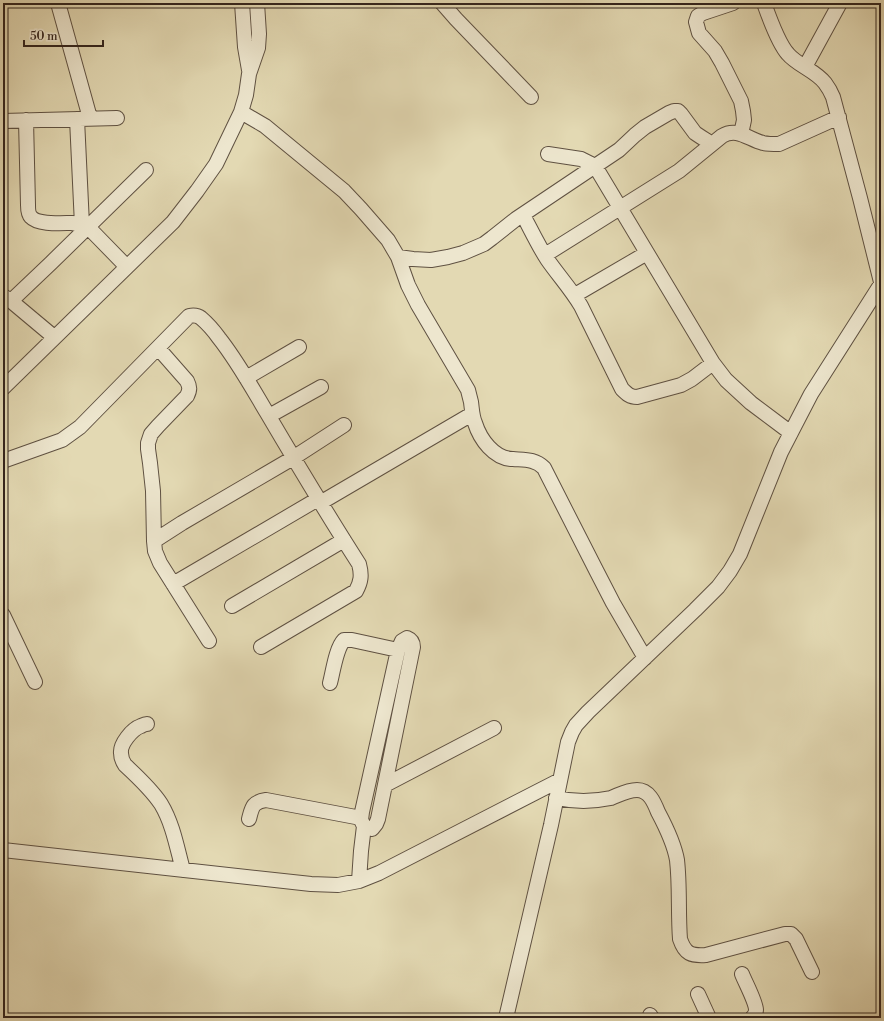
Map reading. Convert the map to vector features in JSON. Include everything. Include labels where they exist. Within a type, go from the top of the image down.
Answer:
[{"type":"street","points":[[58,3],[83,118],[85,226]]},
{"type":"street","points":[[242,3],[245,47],[249,74]]},
{"type":"street","points":[[3,388],[172,222],[198,191],[216,164],[241,112],[246,95],[249,74],[258,48],[259,34],[257,3]]},
{"type":"street","points":[[442,3],[531,97]]},
{"type":"street","points":[[733,3],[703,13],[698,16],[696,22],[699,33],[715,51],[741,101],[744,120],[741,134]]},
{"type":"street","points":[[506,1018],[552,825],[568,742],[572,732],[576,725],[588,712],[718,587],[730,571],[740,554],[776,466],[810,394],[881,283],[833,96],[825,82],[789,56],[783,47],[764,3]]},
{"type":"street","points":[[805,67],[840,3]]},
{"type":"street","points":[[398,257],[431,260],[448,257],[463,253],[488,241],[516,219],[620,150],[645,127],[674,111],[678,111],[681,114],[695,133],[712,144]]},
{"type":"street","points":[[241,112],[265,126],[344,192],[388,240],[398,257],[408,285],[418,305],[468,390],[475,423],[486,443],[492,451],[499,456],[508,459],[530,460],[538,463],[544,468],[613,603],[645,658]]},
{"type":"street","points":[[544,255],[679,171],[727,133],[734,132],[761,142],[779,144],[838,117]]},
{"type":"street","points":[[3,120],[116,118]]},
{"type":"street","points":[[26,120],[28,205],[31,217],[39,222],[74,223],[85,226],[127,267]]},
{"type":"street","points":[[548,154],[581,159],[594,167],[713,364],[726,380],[751,403],[791,433]]},
{"type":"street","points":[[54,338],[7,299],[146,170]]},
{"type":"street","points":[[523,215],[544,255],[581,306],[622,389],[627,394],[637,398],[681,386],[713,364]]},
{"type":"street","points":[[574,295],[647,253]]},
{"type":"street","points":[[3,461],[62,440],[80,427],[189,316],[194,315],[201,318],[215,332],[246,378],[319,501],[359,564],[361,573],[360,584],[356,591],[261,647]]},
{"type":"street","points":[[246,378],[299,347]]},
{"type":"street","points":[[158,348],[187,381],[190,386],[190,391],[154,430],[148,443],[153,492],[155,551],[160,563],[209,640]]},
{"type":"street","points":[[268,416],[322,387]]},
{"type":"street","points":[[173,584],[472,414]]},
{"type":"street","points":[[154,541],[293,458],[344,425]]},
{"type":"street","points":[[232,606],[344,540]]},
{"type":"street","points":[[3,615],[35,682]]},
{"type":"street","points":[[249,819],[255,804],[259,801],[266,800],[362,822],[367,828],[372,828],[376,824],[413,647],[413,642],[410,639],[407,638],[402,641],[398,650],[362,822],[359,881]]},
{"type":"street","points":[[330,683],[338,650],[344,640],[352,640],[398,650]]},
{"type":"street","points":[[147,724],[134,730],[127,738],[121,753],[125,765],[149,788],[161,804],[172,829],[183,870]]},
{"type":"street","points":[[385,785],[494,728]]},
{"type":"street","points":[[3,850],[311,884],[338,885],[359,881],[379,873],[560,780]]},
{"type":"street","points":[[556,798],[581,802],[612,797],[631,790],[644,792],[652,798],[675,852],[678,877],[680,939],[682,946],[690,954],[706,955],[785,934],[791,934],[796,939],[812,972]]},
{"type":"street","points":[[742,974],[756,1010],[752,1018]]},
{"type":"street","points":[[698,994],[709,1018]]}]
